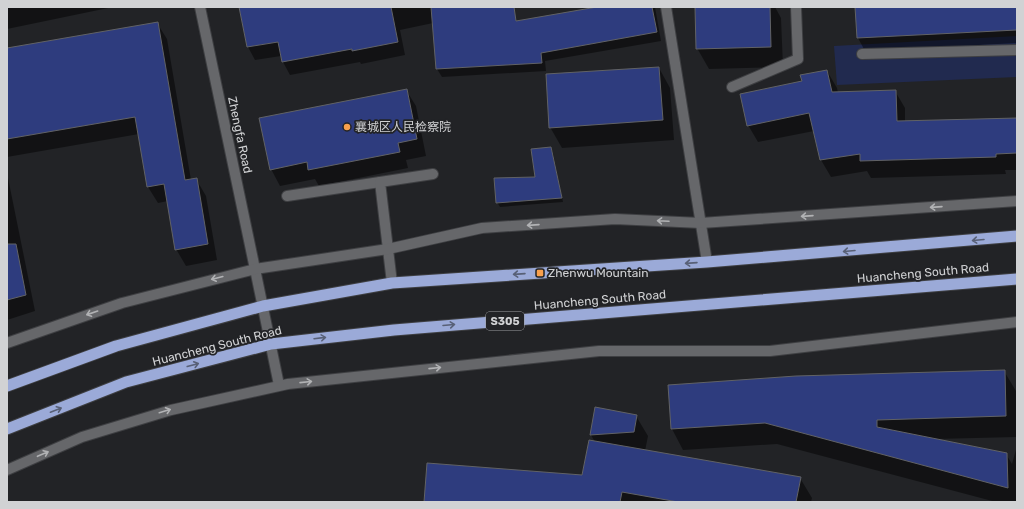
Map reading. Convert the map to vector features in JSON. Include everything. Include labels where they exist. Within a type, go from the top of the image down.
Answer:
[{"type":"highway","name":"Huancheng South Road","points":[[7,386],[116,346],[263,306],[392,284],[707,262],[1017,236]]},
{"type":"highway","name":"Huancheng South Road","points":[[7,429],[126,382],[271,344],[394,330],[1017,279]]},
{"type":"street","name":"Zhengfa Road","points":[[200,7],[279,385]]},
{"type":"street","points":[[666,7],[707,262]]},
{"type":"street","points":[[732,87],[798,58],[796,7]]},
{"type":"street","points":[[862,54],[1017,50]]},
{"type":"street","points":[[287,196],[433,174]]},
{"type":"street","points":[[380,182],[392,284]]},
{"type":"street","points":[[7,343],[122,303],[255,268],[388,249],[482,228],[615,219],[701,223],[1017,201]]},
{"type":"street","points":[[7,470],[82,437],[171,410],[279,385],[599,350],[770,350],[1017,322]]},
{"type":"shaded area","points":[[1017,36],[1017,77],[837,85],[834,46]]},
{"type":"building","points":[[239,7],[391,7],[398,42],[282,62],[278,42],[247,47]]},
{"type":"building","points":[[431,7],[514,7],[516,21],[597,7],[652,7],[657,32],[541,53],[542,63],[436,69]]},
{"type":"building","points":[[695,7],[770,7],[771,47],[696,49]]},
{"type":"building","points":[[855,7],[1017,7],[1017,30],[857,38]]},
{"type":"building","points":[[158,22],[185,180],[197,178],[208,244],[175,250],[164,184],[147,187],[135,117],[7,139],[7,48]]},
{"type":"building","points":[[659,67],[663,120],[549,128],[546,74]]},
{"type":"building","points":[[827,70],[832,92],[896,90],[897,121],[1017,118],[1017,153],[996,154],[996,157],[860,161],[860,154],[820,160],[809,113],[747,126],[740,94],[802,81],[800,75]]},
{"type":"building","name":"襄城区人民检察院","points":[[407,89],[417,139],[398,143],[400,152],[308,170],[307,162],[270,170],[259,118]]},
{"type":"building","points":[[551,147],[562,198],[496,203],[494,178],[535,177],[531,149]]},
{"type":"building","points":[[7,244],[16,244],[26,295],[7,300]]},
{"type":"building","points":[[1005,370],[1006,416],[877,420],[877,427],[1007,453],[1008,488],[765,423],[671,429],[668,385],[796,376]]},
{"type":"building","points":[[595,407],[637,415],[634,432],[590,435]]},
{"type":"building","points":[[589,440],[801,477],[796,502],[678,502],[622,492],[620,502],[424,502],[427,463],[582,475]]},
{"type":"place","name":"襄城区人民检察院","points":[[347,127]]},
{"type":"place","name":"Zhenwu Mountain","points":[[540,273]]}]
